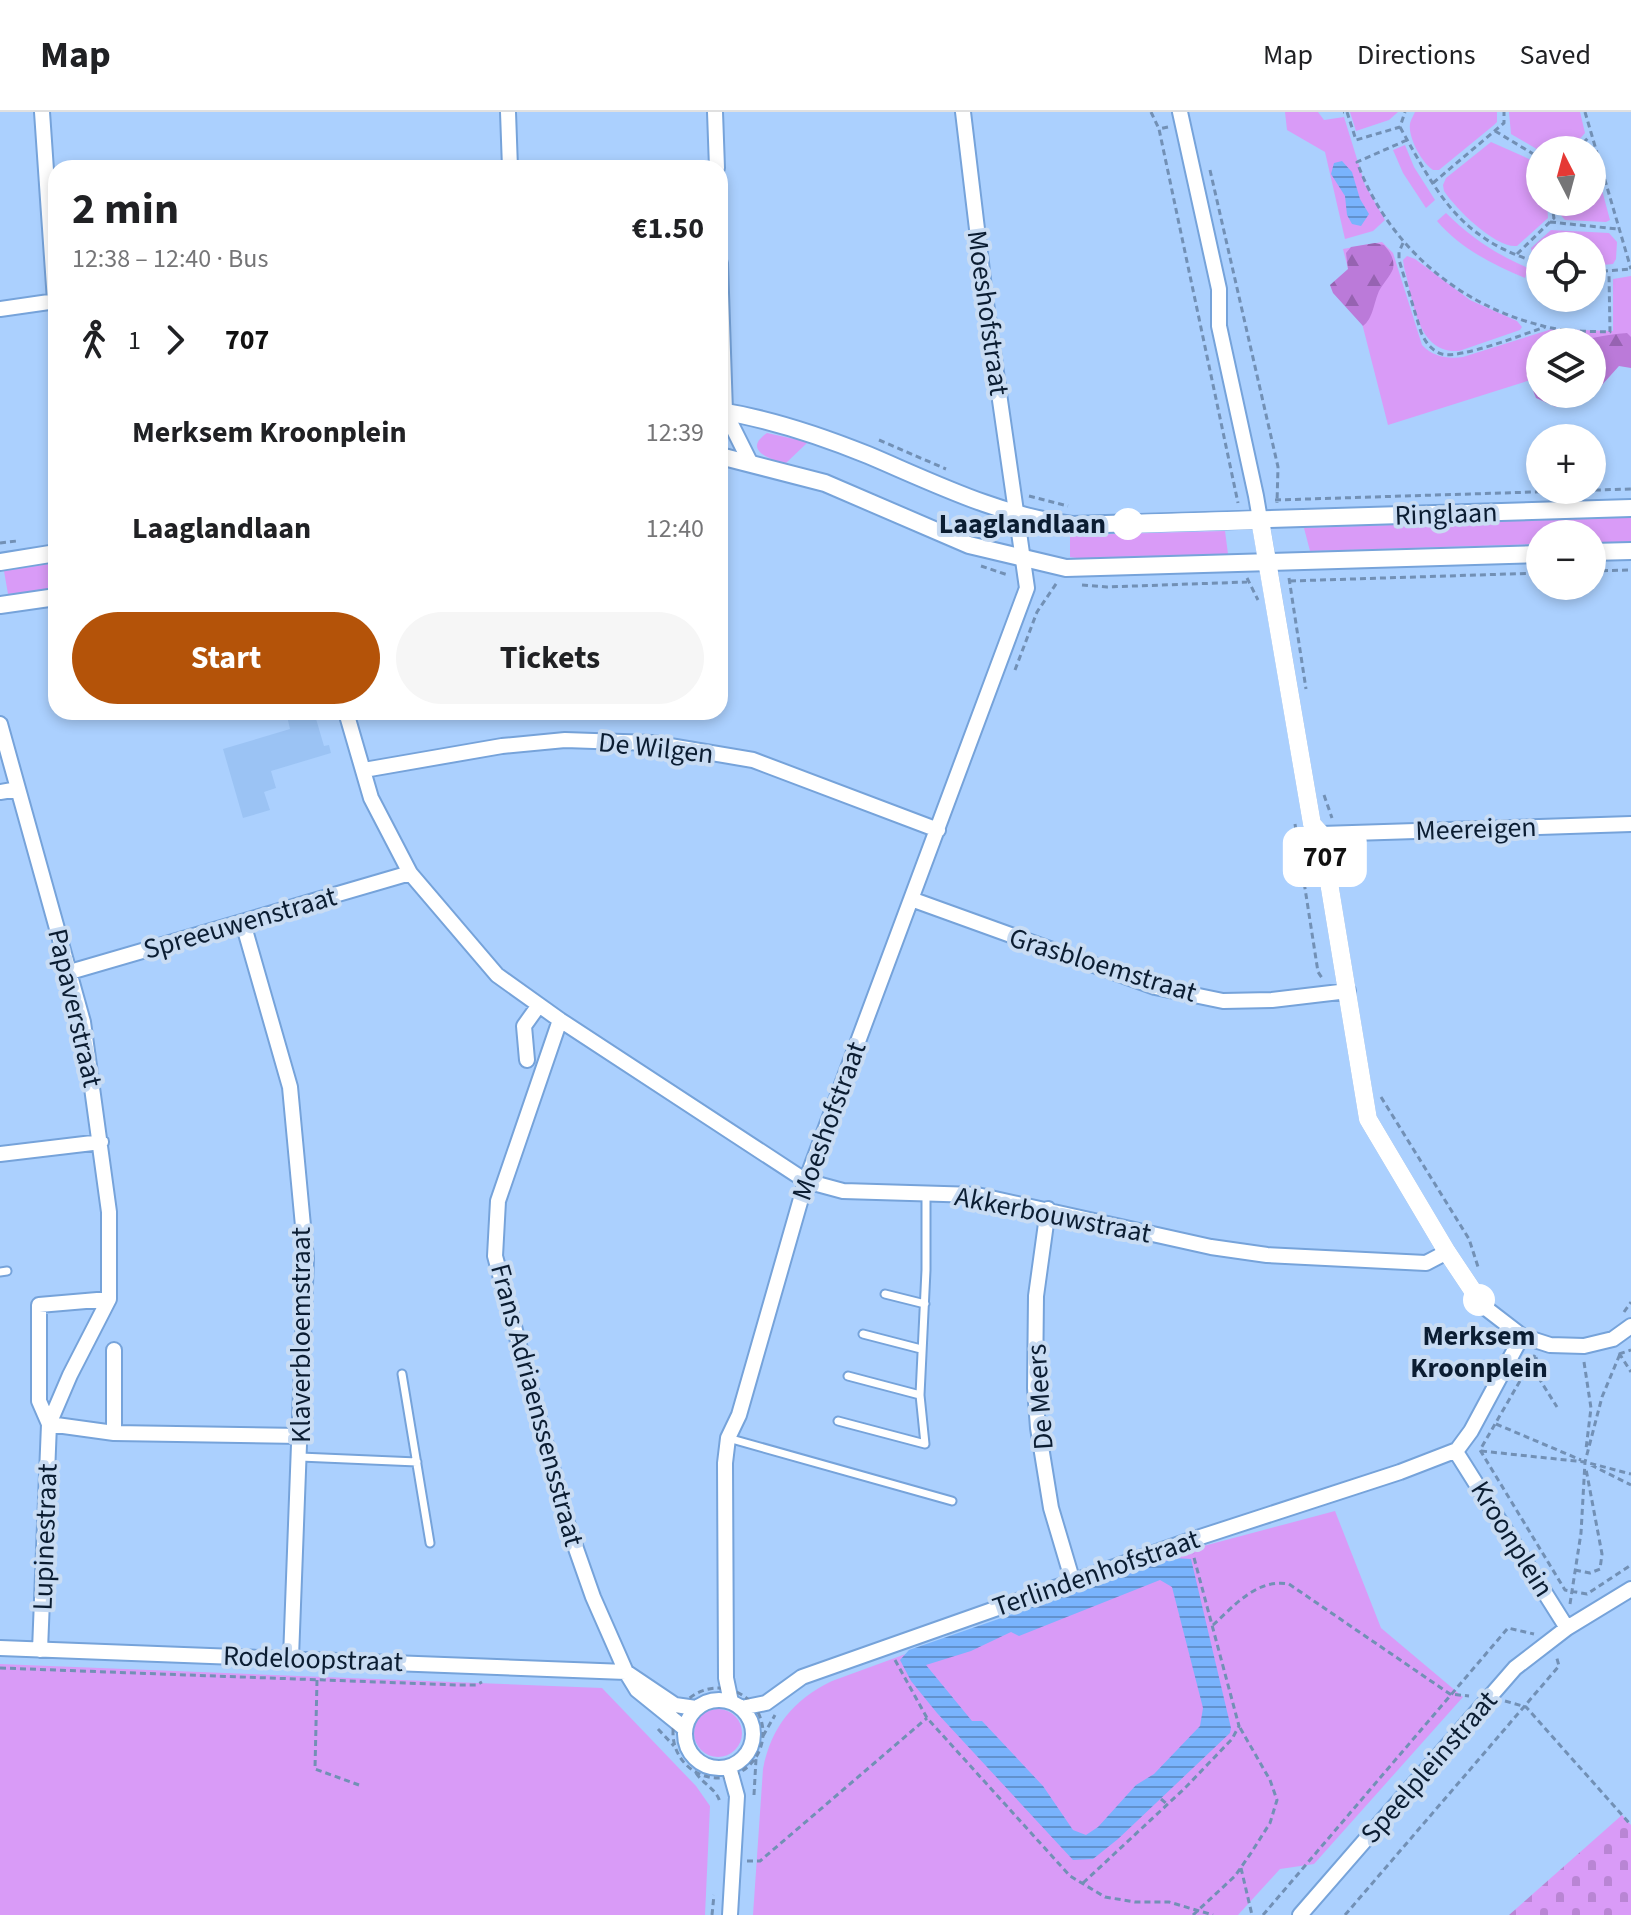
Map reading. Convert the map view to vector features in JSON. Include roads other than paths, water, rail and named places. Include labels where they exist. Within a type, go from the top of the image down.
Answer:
[{"type":"street","points":[[42,112],[48,199]]},
{"type":"street","points":[[508,112],[510,160]]},
{"type":"street","points":[[715,112],[717,160]]},
{"type":"street","name":"Moeshofstraat","points":[[738,1701],[725,1463],[728,1438],[739,1415],[806,1181],[1027,588],[963,112]]},
{"type":"street","points":[[1182,118],[1219,289],[1219,326],[1257,501],[1312,824],[1321,834],[1368,1119],[1447,1252],[1483,1306],[1504,1325],[1522,1336],[1550,1345],[1584,1346],[1626,1339]]},
{"type":"street","points":[[0,309],[48,302]]},
{"type":"street","name":"Ringlaan","points":[[728,414],[790,428],[864,454],[969,498],[1057,523],[1088,525],[1631,508]]},
{"type":"street","points":[[728,424],[751,464]]},
{"type":"street","name":"Ringlaan","points":[[728,458],[825,483],[969,545],[1066,568],[1526,554]]},
{"type":"street","points":[[1606,552],[1631,551]]},
{"type":"street","points":[[0,562],[48,554]]},
{"type":"street","points":[[0,605],[48,598]]},
{"type":"street","points":[[348,720],[371,798],[410,873],[497,975],[560,1020]]},
{"type":"street","name":"Papaverstraat","points":[[0,724],[83,1022],[109,1212],[109,1299]]},
{"type":"street","name":"De Wilgen","points":[[364,770],[502,746],[565,740],[652,743],[753,760],[938,830]]},
{"type":"street","points":[[0,792],[18,789]]},
{"type":"street","name":"Meereigen","points":[[1321,834],[1631,824]]},
{"type":"street","name":"Spreeuwenstraat","points":[[70,972],[410,873]]},
{"type":"street","name":"Grasbloemstraat","points":[[911,899],[1155,987],[1223,1001],[1272,1000],[1348,991]]},
{"type":"street","name":"Klaverbloemstraat","points":[[243,923],[290,1087],[306,1258],[291,1658]]},
{"type":"street","points":[[527,1060],[524,1026],[539,1005]]},
{"type":"street","name":"Akkerbouwstraat","points":[[560,1020],[806,1181],[843,1191],[977,1195],[1211,1247],[1267,1255],[1426,1263],[1447,1252]]},
{"type":"street","name":"Frans Adriaenssensstraat","points":[[560,1020],[498,1201],[495,1256],[577,1554],[626,1672],[637,1690],[684,1716]]},
{"type":"street","points":[[0,1154],[101,1142]]},
{"type":"street","name":"De Meers","points":[[1048,1209],[1036,1296],[1035,1388],[1051,1508],[1073,1582]]},
{"type":"street","points":[[49,1424],[109,1299]]},
{"type":"street","points":[[49,1424],[39,1401],[39,1305],[109,1299]]},
{"type":"street","name":"Kroonplein","points":[[1522,1336],[1457,1450],[1458,1455],[1567,1628],[1631,1589]]},
{"type":"street","points":[[114,1350],[114,1433]]},
{"type":"street","points":[[49,1424],[114,1433],[301,1436]]},
{"type":"street","name":"Lupinestraat","points":[[40,1650],[49,1424]]},
{"type":"street","name":"Terlindenhofstraat","points":[[738,1701],[766,1703],[797,1680],[1188,1541],[1400,1472],[1457,1450]]},
{"type":"street","name":"Speelpleinstraat","points":[[1300,1915],[1520,1664],[1567,1628]]},
{"type":"street","name":"Rodeloopstraat","points":[[0,1648],[626,1672]]},
{"type":"street","points":[[719,1699],[738,1701],[752,1726],[751,1747],[730,1772],[702,1765],[685,1744],[684,1716],[706,1702],[719,1699]]},
{"type":"street","points":[[730,1772],[737,1796],[730,1915]]},
{"type":"lane","points":[[838,1421],[925,1444],[920,1395],[926,1193]]},
{"type":"lane","points":[[885,1294],[925,1304]]},
{"type":"lane","points":[[863,1334],[921,1349]]},
{"type":"lane","points":[[402,1374],[430,1543]]},
{"type":"lane","points":[[848,1376],[920,1395]]},
{"type":"lane","points":[[728,1438],[952,1501]]},
{"type":"lane","points":[[300,1457],[417,1462]]},
{"type":"place","name":"Laaglandlaan","points":[[1128,524]]},
{"type":"place","name":"Merksem Kroonplein","points":[[1479,1300]]}]
